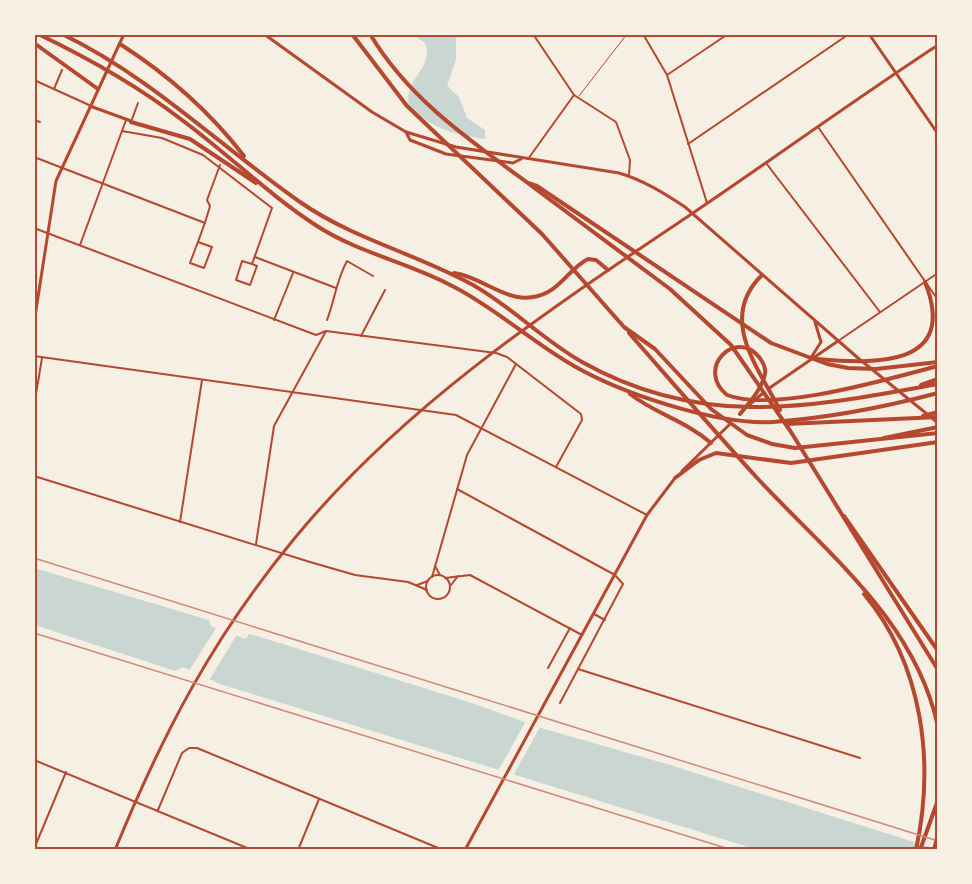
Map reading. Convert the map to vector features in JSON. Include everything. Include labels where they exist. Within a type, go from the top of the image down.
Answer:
[{"type":"highway","points":[[38,34],[126,82],[181,119],[287,206]]},
{"type":"highway","points":[[62,34],[132,72],[300,202],[361,236],[450,273],[496,299],[581,362],[616,378],[672,396],[736,408],[765,409],[825,404],[938,384]]},
{"type":"highway","points":[[352,34],[384,79],[427,126],[542,234],[759,479],[896,627],[922,676],[938,727]]},
{"type":"highway","points":[[370,34],[397,71],[451,126],[670,289],[722,336],[745,363],[791,432],[938,670]]},
{"type":"highway","points":[[34,43],[98,89]]},
{"type":"highway","points":[[120,44],[154,67],[206,112],[248,162]]},
{"type":"highway","points":[[129,121],[190,139],[210,150],[319,228],[348,243],[456,287],[558,357],[625,390],[682,408],[739,419],[771,422],[811,424],[938,417]]},
{"type":"highway","points":[[528,183],[537,186],[771,343],[841,367],[876,369],[938,364]]},
{"type":"highway","points":[[450,273],[463,274],[498,292],[519,297],[544,294],[583,262],[592,259],[608,270]]},
{"type":"highway","points":[[762,275],[749,289],[743,303],[741,327],[746,342],[791,432]]},
{"type":"highway","points":[[810,358],[874,363],[897,359],[912,353],[923,344],[932,324],[932,299],[925,282]]},
{"type":"highway","points":[[624,327],[655,349],[717,414],[740,431],[772,444],[795,448],[938,433]]},
{"type":"highway","points":[[740,414],[763,380],[765,373],[762,362],[746,348],[729,350],[717,362],[715,380],[722,391],[734,398],[753,399],[822,393],[938,364]]},
{"type":"highway","points":[[909,389],[938,379]]},
{"type":"highway","points":[[625,390],[646,406],[691,427],[711,443]]},
{"type":"highway","points":[[771,422],[855,410],[938,393]]},
{"type":"highway","points":[[916,418],[938,412]]},
{"type":"highway","points":[[875,441],[938,425]]},
{"type":"highway","points":[[675,478],[699,460],[716,453],[791,463],[938,442]]},
{"type":"highway","points":[[841,513],[853,526],[938,651]]},
{"type":"highway","points":[[843,568],[885,624],[907,669],[919,709],[924,745],[925,780],[918,849]]},
{"type":"highway","points":[[918,849],[938,800]]},
{"type":"highway","points":[[934,849],[938,833]]},
{"type":"main road","points":[[34,323],[56,181],[124,34]]},
{"type":"main road","points":[[264,34],[372,112],[406,132],[456,147],[628,176],[669,196],[938,425]]},
{"type":"main road","points":[[869,34],[938,134]]},
{"type":"main road","points":[[115,849],[170,725],[212,653],[248,598],[294,539],[383,443],[455,380],[551,310],[938,45]]},
{"type":"main road","points":[[90,106],[129,121]]},
{"type":"main road","points":[[406,132],[410,140],[446,154],[513,163],[522,159]]},
{"type":"main road","points":[[815,321],[821,339],[819,352]]},
{"type":"main road","points":[[465,849],[615,576],[646,515],[675,478],[762,394],[819,352],[838,341]]},
{"type":"street","points":[[533,34],[576,97],[616,122],[630,160],[628,176]]},
{"type":"street","points":[[643,34],[667,75],[707,203]]},
{"type":"street","points":[[667,75],[728,34]]},
{"type":"street","points":[[688,144],[849,34]]},
{"type":"street","points":[[54,89],[62,70]]},
{"type":"street","points":[[34,80],[90,106]]},
{"type":"street","points":[[528,160],[576,97]]},
{"type":"street","points":[[80,245],[122,131],[138,103]]},
{"type":"street","points":[[34,120],[40,122]]},
{"type":"street","points":[[818,127],[938,300]]},
{"type":"street","points":[[122,131],[182,144],[219,165],[272,208],[252,264]]},
{"type":"street","points":[[34,157],[205,223]]},
{"type":"street","points":[[766,163],[880,312]]},
{"type":"street","points":[[198,242],[212,247],[204,268],[190,263],[205,223],[210,206],[207,200],[219,165]]},
{"type":"street","points":[[34,228],[316,335],[326,331],[496,353],[516,363],[582,417],[556,467]]},
{"type":"street","points":[[255,257],[338,288]]},
{"type":"street","points":[[243,261],[252,264],[257,266],[249,285],[236,280],[243,261]]},
{"type":"street","points":[[327,320],[338,288],[335,282],[347,261],[374,276]]},
{"type":"street","points":[[274,320],[294,271]]},
{"type":"street","points":[[838,341],[938,273]]},
{"type":"street","points":[[361,336],[385,290]]},
{"type":"street","points":[[256,544],[274,426],[326,331]]},
{"type":"street","points":[[34,356],[291,394],[456,415],[646,515]]},
{"type":"street","points":[[34,406],[42,357]]},
{"type":"street","points":[[417,585],[432,577],[467,455],[516,363]]},
{"type":"street","points":[[180,522],[202,380]]},
{"type":"street","points":[[34,476],[355,575],[417,585],[427,590],[432,597],[439,599],[446,596],[458,576]]},
{"type":"street","points":[[457,489],[615,576],[623,584],[560,703]]},
{"type":"street","points":[[435,566],[440,575],[446,578],[470,575],[582,635]]},
{"type":"street","points":[[432,577],[440,575]]},
{"type":"street","points":[[446,578],[450,586]]},
{"type":"street","points":[[427,590],[429,580]]},
{"type":"street","points":[[594,614],[605,620]]},
{"type":"street","points":[[548,668],[570,628]]},
{"type":"street","points":[[578,669],[860,758]]},
{"type":"street","points":[[158,810],[182,753],[189,748],[443,849]]},
{"type":"street","points":[[34,760],[252,849]]},
{"type":"street","points":[[34,849],[66,772]]},
{"type":"street","points":[[298,849],[319,799]]},
{"type":"lane","points":[[576,97],[627,34]]},
{"type":"shaded area","points":[[414,35],[456,35],[456,59],[447,86],[459,97],[467,118],[485,130],[485,139],[463,135],[434,125],[409,106],[410,88],[423,67],[427,52],[425,43]]},
{"type":"shaded area","points":[[34,568],[209,620],[211,626],[246,639],[249,634],[257,636],[475,704],[541,728],[670,765],[936,849],[755,849],[220,684],[183,667],[175,671],[35,625]]},
{"type":"pier","points":[[218,625],[238,633],[208,682],[188,672]]},
{"type":"pier","points":[[527,719],[541,725],[512,778],[497,773]]},
{"type":"railway","points":[[34,558],[938,841]]},
{"type":"railway","points":[[34,633],[732,850]]}]
